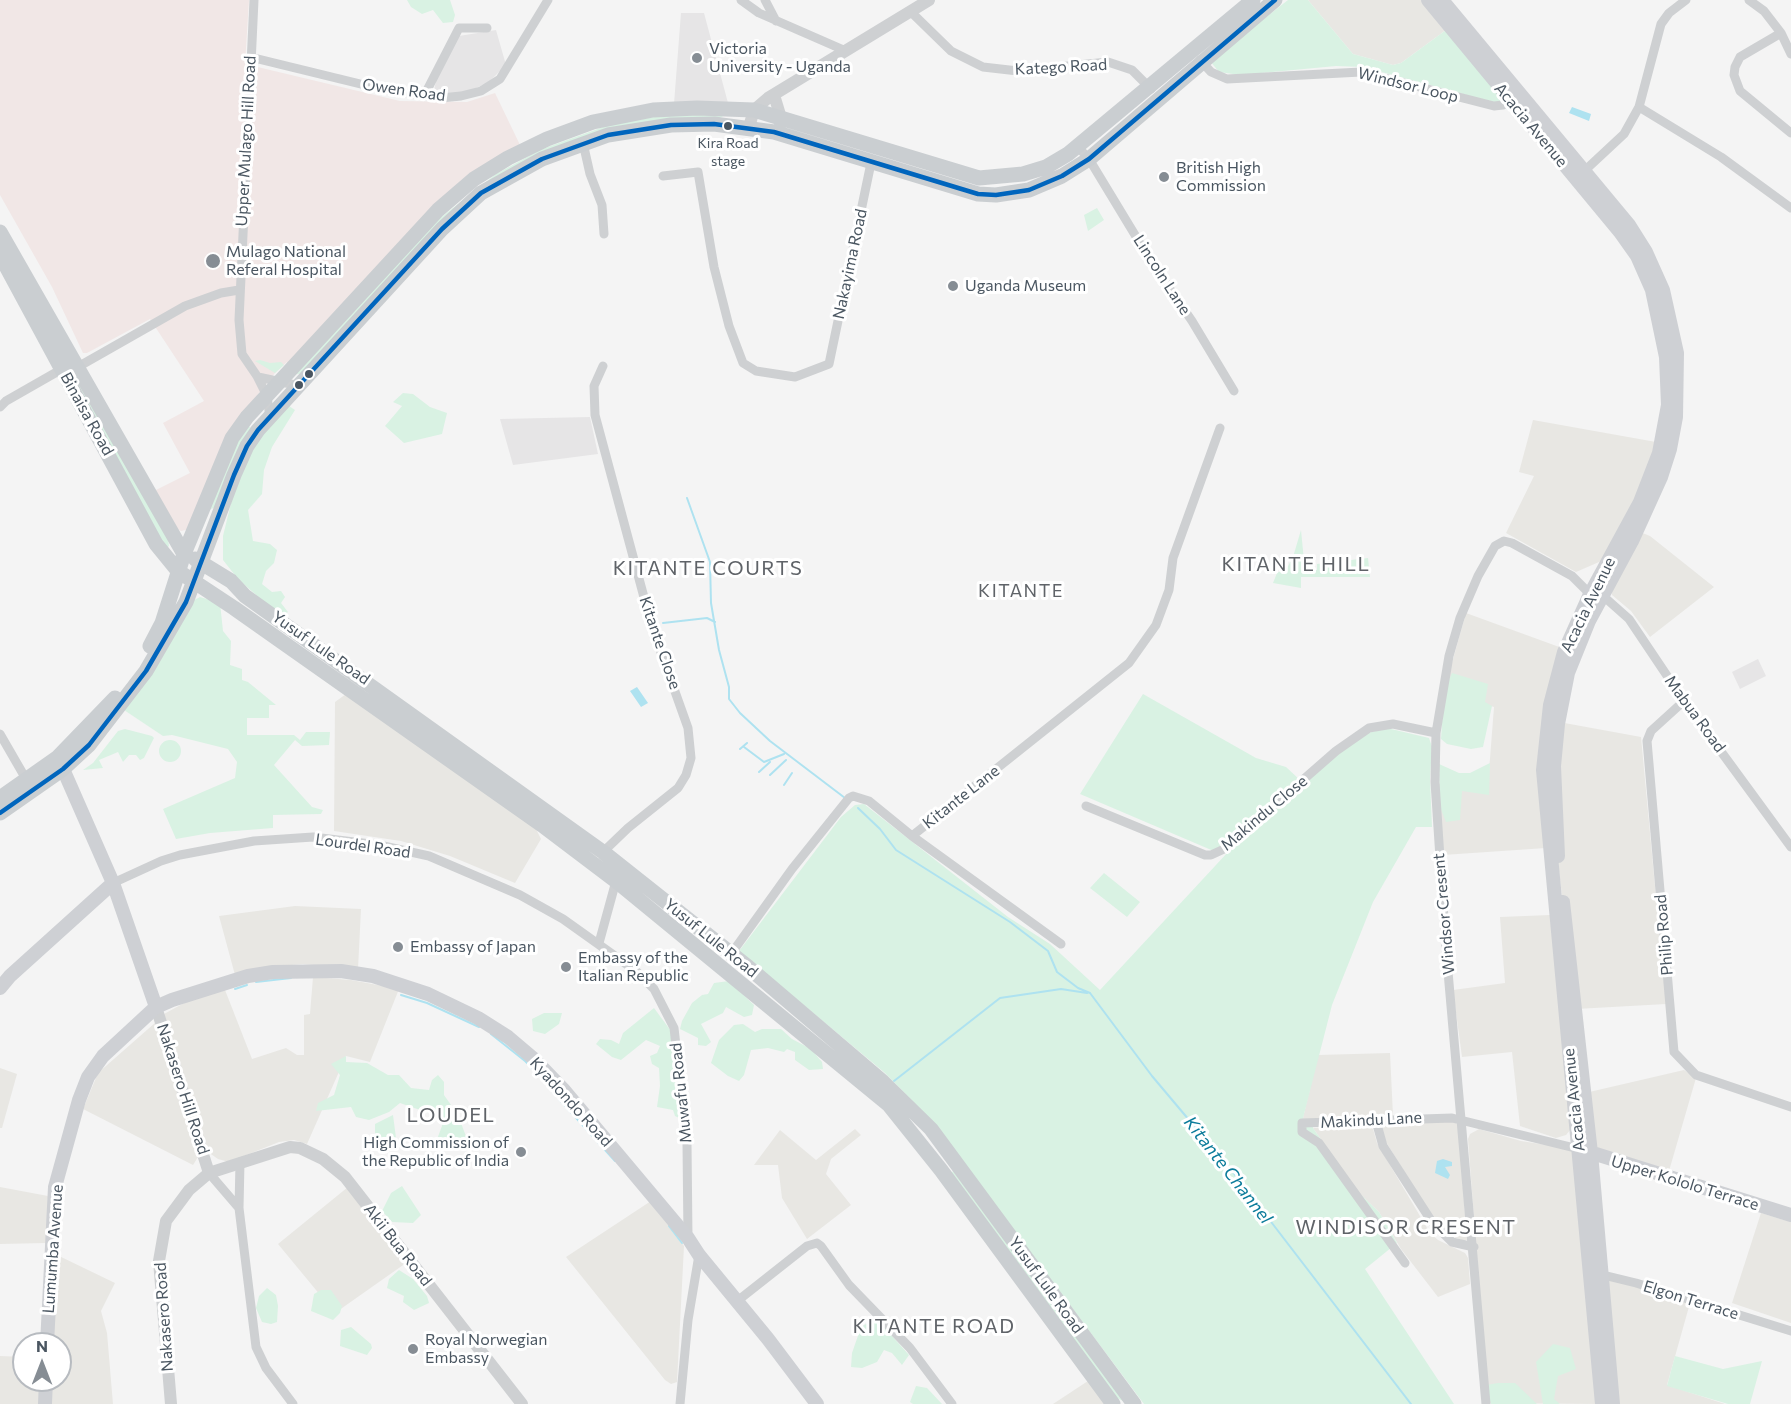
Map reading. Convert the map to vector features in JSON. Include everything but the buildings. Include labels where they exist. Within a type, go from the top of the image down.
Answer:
[{"type":"main road","points":[[0,813],[63,769],[97,736],[146,670],[194,584],[247,446],[258,430],[300,386],[474,179],[547,139],[593,122],[653,110],[697,108],[754,110],[780,125],[871,163],[952,188],[996,195],[1035,188],[1062,176],[1089,159],[1160,100],[1253,0]]},
{"type":"main road","points":[[0,798],[58,757],[92,724],[121,690],[162,623],[184,554],[232,438],[280,381],[436,224],[481,193],[542,159],[583,143],[639,129],[670,125],[749,127],[780,125],[979,178],[1023,174],[1046,167],[1078,147],[1150,87],[1198,57],[1275,0]]},
{"type":"main road","name":"Acacia Avenue","points":[[1428,0],[1509,100],[1580,175]]},
{"type":"main road","name":"Acacia Avenue","points":[[1442,0],[1580,175],[1642,268],[1659,312],[1667,378],[1666,421],[1651,478],[1596,595],[1564,652],[1546,728],[1543,777],[1585,1151],[1596,1275],[1602,1404]]},
{"type":"main road","name":"Binaisa Road","points":[[0,232],[156,544],[178,572]]},
{"type":"main road","name":"Binaisa Road","points":[[0,255],[184,554]]},
{"type":"main road","name":"Yusuf Lule Road","points":[[184,554],[202,562],[331,666],[366,700],[546,819],[603,852],[731,954],[899,1096],[931,1129],[1134,1404]]},
{"type":"main road","name":"Yusuf Lule Road","points":[[178,572],[194,584],[331,666],[377,688],[546,819],[616,881],[889,1105],[941,1170],[1113,1404]]},
{"type":"main road","points":[[366,700],[377,688]]},
{"type":"main road","name":"Nakasero Hill Road","points":[[63,769],[112,883],[156,1007]]},
{"type":"main road","points":[[0,988],[10,976],[112,883]]},
{"type":"main road","name":"Kyadondo Road","points":[[156,1007],[248,976],[278,971],[341,971],[373,976],[428,994],[478,1018],[508,1037],[534,1059],[563,1089],[688,1238],[817,1404]]},
{"type":"main road","name":"Lumumba Avenue","points":[[48,1332],[55,1186],[79,1100],[88,1077],[103,1056],[156,1007]]},
{"type":"main road","name":"Upper Kololo Terrace","points":[[1585,1151],[1791,1215]]},
{"type":"main road","points":[[941,1170],[954,1161]]},
{"type":"main road","name":"Acacia Avenue","points":[[1596,1275],[1613,1404]]},
{"type":"street","name":"Upper Mulago Hill Road","points":[[254,0],[239,290],[241,352],[258,377],[267,396],[270,418]]},
{"type":"street","name":"Owen Road","points":[[250,57],[385,90],[424,96],[461,96],[481,91],[500,79],[548,0]]},
{"type":"street","points":[[741,0],[776,21],[846,51]]},
{"type":"street","points":[[765,0],[776,21]]},
{"type":"street","points":[[749,127],[754,110],[774,95],[929,0]]},
{"type":"street","points":[[1580,175],[1623,136],[1639,107],[1656,34],[1669,13],[1686,0]]},
{"type":"street","points":[[1749,0],[1764,11],[1781,33],[1791,54]]},
{"type":"street","name":"Katego Road","points":[[911,12],[951,51],[983,67],[1018,71],[1108,62],[1132,70],[1160,100]]},
{"type":"street","points":[[424,96],[459,28],[487,28]]},
{"type":"street","points":[[1781,33],[1740,57],[1734,67],[1734,75],[1740,91],[1791,133]]},
{"type":"street","name":"Windsor Loop","points":[[1198,57],[1216,75],[1227,80],[1360,72],[1494,106],[1503,105],[1509,100]]},
{"type":"street","points":[[774,95],[780,125]]},
{"type":"street","points":[[1639,107],[1712,151],[1791,208]]},
{"type":"street","points":[[583,143],[590,174],[602,205],[604,234]]},
{"type":"street","name":"Lincoln Lane","points":[[1078,147],[1089,159],[1152,264],[1192,321],[1234,391]]},
{"type":"street","name":"Nakayima Road","points":[[663,176],[698,172],[714,267],[729,326],[743,363],[756,371],[795,377],[829,364],[871,163]]},
{"type":"street","points":[[0,407],[6,401],[185,306],[221,292],[239,290]]},
{"type":"street","name":"Kitante Close","points":[[603,366],[594,386],[595,415],[652,627],[684,711],[691,746],[686,775],[678,788],[628,828],[603,852]]},
{"type":"street","points":[[258,377],[300,386]]},
{"type":"street","name":"Kitante Lane","points":[[731,954],[792,869],[849,798],[853,796],[869,801],[912,836],[1129,663],[1156,625],[1169,590],[1173,558],[1220,428]]},
{"type":"street","name":"Windsor Cresent","points":[[1486,1404],[1437,827],[1436,733],[1441,692],[1460,618],[1478,576],[1499,543],[1512,543],[1572,576],[1596,595]]},
{"type":"street","name":"Mabua Road","points":[[1596,595],[1629,619],[1684,701],[1791,847]]},
{"type":"street","name":"Philip Road","points":[[1684,701],[1651,731],[1647,741],[1674,1052],[1696,1075],[1791,1107]]},
{"type":"street","name":"Makindu Close","points":[[1086,806],[1205,855],[1211,855],[1224,849],[1336,751],[1368,728],[1393,724],[1436,733]]},
{"type":"street","points":[[0,734],[26,779]]},
{"type":"street","points":[[912,836],[1061,944]]},
{"type":"street","name":"Lourdel Road","points":[[112,883],[161,861],[224,846],[313,837],[345,841],[405,850],[474,874],[563,919],[599,944]]},
{"type":"street","points":[[599,944],[616,881]]},
{"type":"street","name":"Muwafu Road","points":[[599,944],[636,971],[654,989],[674,1028],[687,1144],[688,1238]]},
{"type":"street","name":"Nakasero Hill Road","points":[[156,1007],[209,1173],[239,1208]]},
{"type":"street","name":"Makindu Lane","points":[[1405,1263],[1319,1143],[1302,1132],[1300,1127],[1302,1123],[1333,1124],[1440,1117],[1463,1120],[1585,1151]]},
{"type":"street","points":[[1376,1121],[1383,1146],[1432,1222],[1452,1242],[1474,1247]]},
{"type":"street","name":"Akii Bua Road","points":[[240,1162],[290,1147],[310,1152],[335,1167],[522,1404]]},
{"type":"street","points":[[240,1162],[239,1208],[256,1347],[266,1368],[293,1404]]},
{"type":"street","name":"Nakasero Road","points":[[171,1404],[159,1261],[163,1232],[176,1206],[209,1173],[240,1162]]},
{"type":"street","points":[[736,1302],[807,1246],[817,1244],[822,1246],[849,1285],[910,1348],[952,1404]]},
{"type":"street","points":[[680,1404],[688,1320],[699,1255]]},
{"type":"street","name":"Elgon Terrace","points":[[1596,1275],[1791,1331]]},
{"type":"shaded area","name":"Mulago National Referal Hospital","points":[[0,0],[249,0],[245,64],[400,101],[467,102],[495,93],[521,147],[489,164],[291,366],[287,362],[275,373],[248,407],[190,529],[181,531],[171,526],[152,492],[190,473],[163,423],[204,401],[150,319],[87,353],[83,353],[52,287],[0,195]]},
{"type":"shaded area","points":[[1308,0],[1421,0],[1446,30],[1401,63],[1393,65],[1353,54]]},
{"type":"shaded area","name":"Victoria University - Uganda","points":[[681,13],[704,13],[728,103],[674,104]]},
{"type":"shaded area","points":[[496,30],[506,65],[488,83],[464,93],[436,93],[434,90],[437,77],[459,36]]},
{"type":"shaded area","points":[[590,417],[598,454],[513,465],[500,419]]},
{"type":"shaded area","points":[[1533,420],[1656,442],[1635,501],[1606,559],[1576,572],[1506,533],[1534,476],[1519,472]]},
{"type":"shaded area","points":[[1640,532],[1650,536],[1714,587],[1650,637],[1631,611],[1612,595],[1612,588]]},
{"type":"shaded area","points":[[1466,613],[1562,648],[1546,848],[1443,855],[1439,784],[1488,784],[1494,707],[1444,691]]},
{"type":"shaded area","points":[[1758,659],[1766,676],[1740,689],[1732,672]]},
{"type":"shaded area","points":[[346,694],[536,829],[541,839],[515,883],[450,856],[401,841],[334,831],[335,702]]},
{"type":"shaded area","points":[[1559,722],[1641,737],[1666,1004],[1576,1009],[1558,863]]},
{"type":"shaded area","points":[[295,906],[361,909],[358,969],[303,964],[271,967],[235,975],[219,916]]},
{"type":"shaded area","points":[[1550,915],[1571,1129],[1566,1135],[1556,1138],[1520,1126],[1512,1052],[1462,1057],[1453,990],[1505,983],[1500,917]]},
{"type":"shaded area","points":[[313,977],[351,980],[399,989],[370,1062],[346,1056],[307,1144],[294,1140],[279,1142],[229,1162],[218,1159],[208,1152],[164,1014],[186,1002],[225,990],[252,1059],[286,1048],[297,1055],[304,1055],[304,1015],[310,1014]]},
{"type":"shaded area","points":[[156,1022],[198,1157],[193,1165],[83,1109],[98,1073]]},
{"type":"shaded area","points":[[1390,1053],[1393,1116],[1302,1122],[1318,1055]]},
{"type":"shaded area","points":[[0,1068],[17,1074],[2,1128],[0,1128]]},
{"type":"shaded area","points":[[1684,1070],[1696,1078],[1669,1171],[1593,1156],[1585,1093]]},
{"type":"shaded area","points":[[1455,1122],[1458,1125],[1467,1240],[1464,1241],[1449,1235],[1436,1224],[1380,1132],[1382,1126]]},
{"type":"shaded area","points":[[1368,1125],[1373,1129],[1377,1143],[1430,1233],[1438,1240],[1465,1253],[1468,1258],[1470,1284],[1438,1297],[1401,1249],[1379,1212],[1358,1192],[1313,1128]]},
{"type":"shaded area","points":[[855,1129],[861,1135],[831,1159],[826,1174],[851,1205],[807,1239],[782,1198],[778,1165],[754,1165],[780,1130],[816,1160]]},
{"type":"shaded area","points":[[1479,1129],[1521,1141],[1573,1149],[1597,1404],[1488,1403],[1468,1139],[1470,1134]]},
{"type":"shaded area","points":[[0,1187],[48,1196],[46,1243],[0,1244]]},
{"type":"shaded area","points":[[348,1187],[406,1263],[335,1313],[278,1244]]},
{"type":"shaded area","points":[[651,1201],[684,1246],[677,1382],[671,1384],[665,1380],[566,1257]]},
{"type":"shaded area","points":[[1761,1213],[1791,1222],[1791,1323],[1732,1303]]},
{"type":"shaded area","points":[[57,1255],[115,1283],[101,1311],[107,1333],[113,1404],[50,1404],[50,1392],[72,1392],[72,1332],[54,1332]]},
{"type":"shaded area","points":[[1609,1278],[1690,1303],[1667,1385],[1725,1404],[1611,1404],[1598,1289]]},
{"type":"shaded area","points":[[0,1356],[12,1356],[12,1392],[42,1392],[42,1404],[0,1404]]},
{"type":"shaded area","points":[[1091,1379],[1111,1404],[1053,1404]]},
{"type":"green space","points":[[407,0],[450,0],[455,15],[453,22],[443,23],[433,10],[422,14],[411,7]]},
{"type":"green space","points":[[1288,0],[1308,0],[1353,54],[1393,65],[1401,63],[1446,30],[1503,100],[1498,103],[1363,67],[1336,66],[1240,75],[1219,72],[1210,61]]},
{"type":"green space","points":[[726,114],[716,121],[677,121],[512,170],[304,373],[292,375],[439,219],[496,174],[542,149],[606,126],[659,116]]},
{"type":"green space","points":[[1097,208],[1104,220],[1088,231],[1084,215]]},
{"type":"green space","points":[[0,238],[167,532],[169,546],[166,549],[0,248]]},
{"type":"green space","points":[[255,361],[270,363],[281,362],[284,365],[275,373]]},
{"type":"green space","points":[[403,393],[413,394],[430,407],[447,413],[442,434],[404,443],[385,426],[402,406],[393,402]]},
{"type":"green space","points":[[289,406],[295,410],[272,447],[264,470],[262,494],[248,510],[253,541],[270,544],[277,550],[274,563],[266,571],[262,584],[272,592],[281,591],[285,597],[281,603],[288,612],[280,616],[238,579],[223,560],[223,536],[233,495],[251,447]]},
{"type":"green space","points":[[247,424],[252,429],[218,506],[209,510],[233,448]]},
{"type":"green space","points":[[1301,530],[1305,571],[1317,570],[1317,564],[1368,558],[1370,577],[1301,577],[1301,588],[1273,583],[1277,573],[1287,568],[1293,557]]},
{"type":"green space","points":[[200,597],[220,603],[223,631],[231,641],[230,665],[242,669],[242,680],[248,682],[276,705],[269,705],[269,718],[247,718],[247,735],[294,735],[300,740],[306,732],[330,732],[329,745],[302,746],[295,740],[274,765],[312,807],[323,810],[321,814],[273,815],[273,828],[210,833],[176,839],[163,809],[235,778],[237,762],[228,749],[172,735],[163,736],[124,710],[183,606]]},
{"type":"green space","points":[[1452,673],[1488,684],[1485,702],[1492,706],[1483,747],[1471,749],[1447,744],[1441,739],[1444,691]]},
{"type":"green space","points":[[1143,694],[1256,758],[1286,767],[1300,780],[1356,736],[1387,728],[1429,738],[1432,747],[1430,778],[1432,827],[1416,827],[1373,902],[1332,1005],[1302,1122],[1314,1121],[1313,1128],[1358,1192],[1379,1212],[1397,1243],[1365,1269],[1454,1404],[1144,1404],[932,1121],[885,1073],[739,951],[841,817],[855,805],[864,804],[1008,917],[1050,944],[1100,990],[1254,824],[1216,852],[1080,794]]},
{"type":"green space","points":[[125,729],[154,738],[144,758],[140,760],[136,755],[129,755],[123,762],[118,752],[99,760],[103,768],[83,770],[93,763],[118,731]]},
{"type":"green space","points":[[170,740],[178,743],[181,751],[178,759],[170,762],[162,759],[159,751],[162,743]]},
{"type":"green space","points":[[1490,763],[1489,795],[1462,791],[1460,820],[1446,822],[1440,807],[1439,764],[1459,773],[1470,773]]},
{"type":"green space","points":[[1104,873],[1140,902],[1127,917],[1090,888]]},
{"type":"green space","points":[[729,981],[754,1005],[752,1015],[744,1017],[726,1007],[723,1013],[701,1024],[711,1042],[706,1046],[698,1045],[698,1038],[680,1029],[682,1021],[692,1003],[702,995],[708,994],[714,983]]},
{"type":"green space","points":[[654,1008],[671,1031],[681,1119],[675,1116],[673,1110],[657,1107],[660,1086],[659,1068],[652,1064],[650,1056],[657,1053],[660,1046],[646,1040],[621,1060],[612,1057],[596,1044],[600,1039],[611,1040],[619,1044],[623,1033]]},
{"type":"green space","points":[[544,1013],[562,1013],[559,1024],[545,1034],[533,1031],[532,1019]]},
{"type":"green space","points":[[743,1024],[755,1032],[762,1029],[781,1029],[792,1039],[811,1049],[822,1062],[823,1069],[809,1070],[795,1060],[795,1052],[768,1048],[751,1050],[744,1075],[739,1081],[728,1076],[711,1063],[719,1040],[734,1025]]},
{"type":"green space","points":[[346,1056],[346,1062],[367,1063],[388,1075],[399,1075],[411,1088],[429,1090],[432,1080],[438,1075],[444,1082],[444,1095],[458,1115],[467,1139],[444,1148],[436,1142],[442,1126],[440,1117],[400,1103],[389,1112],[369,1120],[356,1117],[351,1107],[316,1111],[318,1103],[334,1095],[340,1075],[331,1064]]},
{"type":"green space","points":[[393,1115],[396,1138],[385,1146],[375,1138],[375,1124]]},
{"type":"green space","points":[[953,1171],[1125,1402],[1117,1398],[951,1174]]},
{"type":"green space","points":[[402,1186],[421,1215],[413,1223],[392,1222],[382,1211],[391,1193]]},
{"type":"green space","points":[[399,1270],[413,1279],[427,1296],[429,1303],[414,1310],[403,1302],[404,1296],[387,1288],[389,1279]]},
{"type":"green space","points":[[267,1288],[276,1295],[278,1306],[277,1322],[271,1324],[262,1322],[256,1308],[259,1296]]},
{"type":"green space","points":[[321,1290],[331,1290],[342,1306],[340,1313],[333,1320],[311,1311],[314,1294]]},
{"type":"green space","points":[[876,1318],[909,1355],[902,1365],[892,1353],[884,1350],[877,1362],[862,1368],[851,1367],[852,1353],[861,1327]]},
{"type":"green space","points":[[351,1327],[371,1344],[372,1348],[367,1355],[340,1346],[341,1330]]},
{"type":"green space","points":[[1553,1344],[1570,1348],[1576,1369],[1558,1376],[1554,1399],[1560,1404],[1543,1404],[1536,1362]]},
{"type":"green space","points":[[1675,1356],[1723,1369],[1762,1361],[1750,1404],[1728,1404],[1667,1386]]},
{"type":"green space","points":[[1515,1383],[1537,1404],[1491,1404],[1486,1385]]},
{"type":"green space","points":[[916,1386],[927,1388],[942,1404],[913,1404],[910,1402]]},
{"type":"water","points":[[1572,107],[1591,114],[1589,121],[1569,113]]},
{"type":"water","points":[[637,687],[648,703],[641,707],[630,691]]},
{"type":"water","points":[[1443,1159],[1452,1162],[1452,1166],[1445,1167],[1450,1175],[1448,1179],[1435,1173],[1437,1161]]},
{"type":"waterway","name":"Kitante Channel","points":[[687,498],[710,562],[711,603],[719,650],[729,687],[729,699],[740,713],[770,741],[845,798]]},
{"type":"waterway","points":[[663,623],[707,618],[715,622]]},
{"type":"waterway","points":[[740,749],[747,743]]},
{"type":"waterway","points":[[744,747],[764,762],[784,754]]},
{"type":"waterway","points":[[770,775],[786,760]]},
{"type":"waterway","points":[[759,772],[770,762]]},
{"type":"waterway","points":[[784,785],[792,773]]},
{"type":"waterway","points":[[858,808],[880,829],[896,850],[1010,922],[1048,951],[1057,972],[1078,988],[1090,993]]},
{"type":"waterway","points":[[256,982],[291,978]]},
{"type":"waterway","points":[[235,989],[247,985]]},
{"type":"waterway","points":[[894,1081],[1000,998],[1061,989],[1087,993]]},
{"type":"waterway","name":"Kitante Channel","points":[[1090,993],[1152,1076],[1232,1171],[1411,1404]]},
{"type":"waterway","points":[[401,995],[427,1003],[479,1027]]},
{"type":"waterway","points":[[491,1034],[525,1061],[550,1086]]},
{"type":"waterway","points":[[559,1099],[615,1161]]},
{"type":"waterway","points":[[669,1226],[682,1243]]},
{"type":"transit line","points":[[0,813],[63,769],[89,745],[146,671],[186,602],[234,475],[247,446],[258,430],[442,229],[481,193],[542,159],[608,135],[671,125],[714,124],[774,132],[978,194],[996,195],[1029,190],[1062,176],[1089,159],[1275,0]]},
{"type":"place","name":"Victoria University - Uganda","points":[[697,58]]},
{"type":"place","name":"Kira Road stage","points":[[728,126]]},
{"type":"place","name":"British High Commission","points":[[1164,177]]},
{"type":"place","name":"Mulago National Referal Hospital","points":[[213,261]]},
{"type":"place","name":"Uganda Museum","points":[[953,286]]},
{"type":"place","name":"Embassy of Japan","points":[[398,947]]},
{"type":"place","name":"Embassy of the Italian Republic","points":[[566,967]]},
{"type":"place","name":"High Commission of the Republic of India","points":[[521,1152]]},
{"type":"place","name":"Royal Norwegian Embassy","points":[[413,1349]]},
{"type":"district","name":"KITANTE HILL","points":[[1296,564]]},
{"type":"district","name":"KITANTE COURTS","points":[[708,568]]},
{"type":"district","name":"KITANTE","points":[[1021,591]]},
{"type":"district","name":"LOUDEL","points":[[451,1115]]},
{"type":"district","name":"WINDISOR CRESENT","points":[[1406,1227]]},
{"type":"district","name":"KITANTE ROAD","points":[[934,1326]]}]
